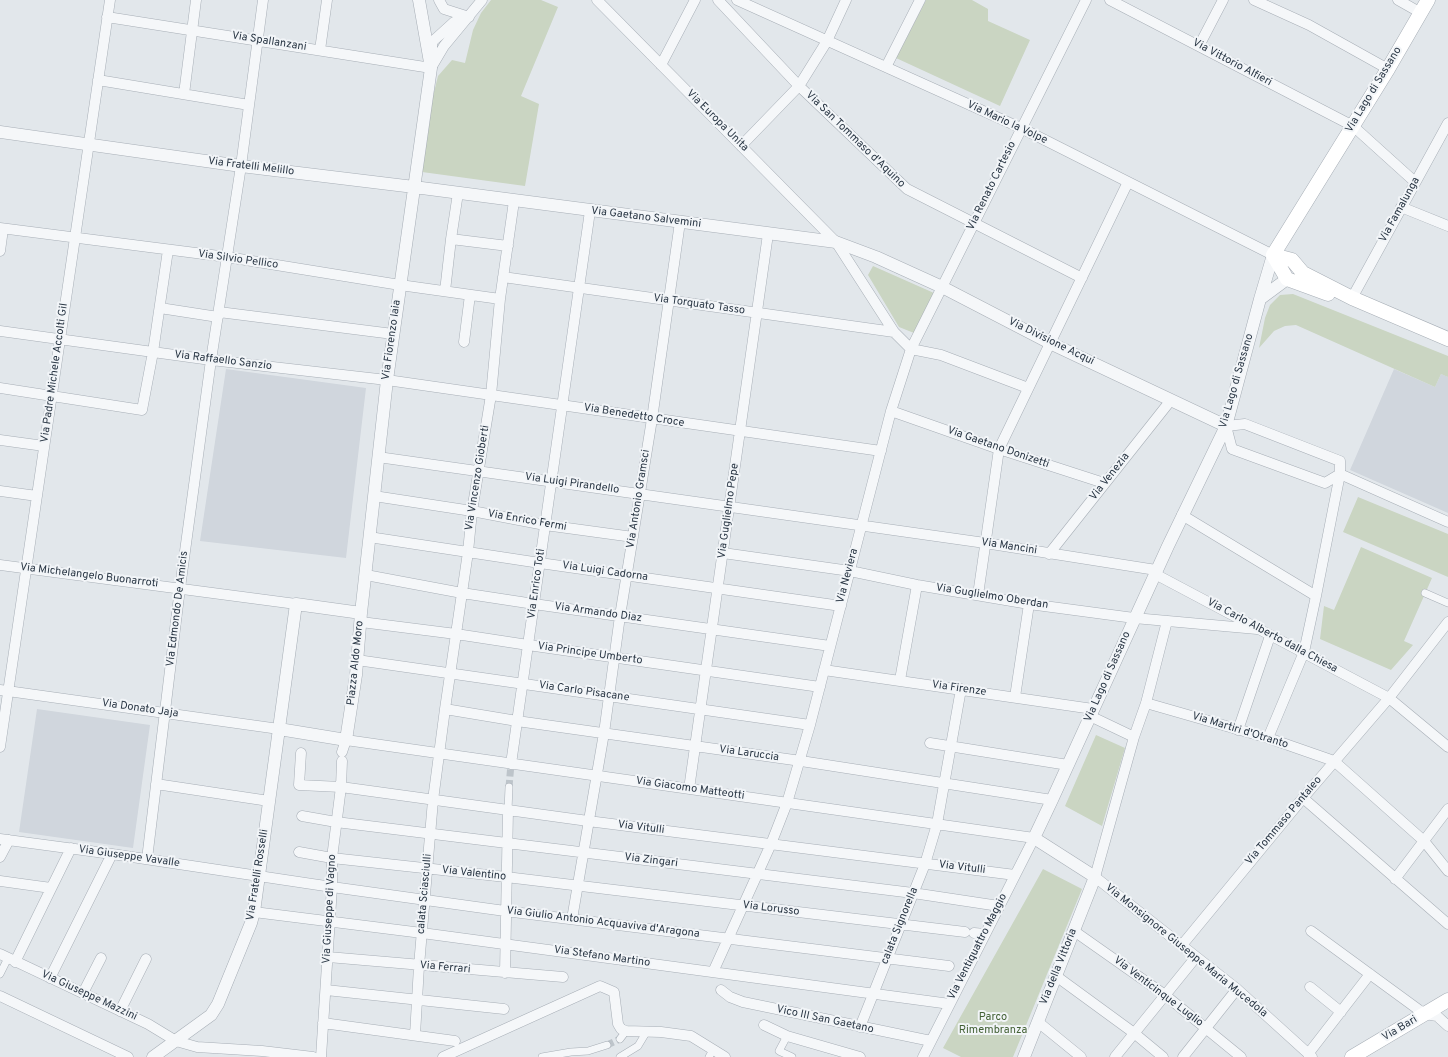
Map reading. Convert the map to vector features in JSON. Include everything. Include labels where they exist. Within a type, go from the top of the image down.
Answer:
[{"type":"main road","name":"Via Lago di Sassano","points":[[1273,255],[1388,69],[1428,0]]},
{"type":"main road","points":[[1273,255],[1287,279],[1343,300],[1352,298]]},
{"type":"main road","points":[[1273,255],[1292,260],[1303,273],[1352,298],[1448,339]]},
{"type":"main road","name":"Via Bari","points":[[1352,1057],[1448,1000]]},
{"type":"street","name":"Via Padre Michele Accolti Gil","points":[[0,746],[4,690],[26,568],[110,0]]},
{"type":"street","points":[[184,94],[196,0]]},
{"type":"street","points":[[227,257],[241,166],[263,0]]},
{"type":"street","points":[[320,50],[327,0]]},
{"type":"street","name":"Via Fiorenzo Iaia","points":[[361,617],[387,380],[431,68],[419,0]]},
{"type":"street","points":[[439,0],[444,9],[469,17]]},
{"type":"street","points":[[431,68],[444,46],[482,0]]},
{"type":"street","name":"Via Europa Unita","points":[[597,0],[836,242],[894,332],[910,349]]},
{"type":"street","points":[[661,65],[695,0]]},
{"type":"street","name":"Via San Tommaso d'Aquino","points":[[718,0],[799,86],[906,189],[1082,278]]},
{"type":"street","name":"Via Mario la Volpe","points":[[737,0],[1021,128],[1273,255]]},
{"type":"street","points":[[741,146],[799,86],[827,41],[846,0]]},
{"type":"street","points":[[886,67],[920,0]]},
{"type":"street","name":"Via Renato Cartesio","points":[[910,349],[1086,0]]},
{"type":"street","name":"Via Vittorio Alfieri","points":[[1110,0],[1353,126],[1415,182]]},
{"type":"street","points":[[1199,46],[1224,0]]},
{"type":"street","points":[[1254,0],[1308,25],[1388,69]]},
{"type":"street","points":[[1398,0],[1421,13]]},
{"type":"street","name":"Via Spallanzani","points":[[107,17],[431,68]]},
{"type":"street","points":[[98,80],[249,105]]},
{"type":"street","name":"Via Famalunga","points":[[1352,298],[1448,123]]},
{"type":"street","name":"Via Fratelli Melillo","points":[[0,132],[241,166],[414,187]]},
{"type":"street","points":[[978,595],[999,449],[1128,182]]},
{"type":"street","name":"Via Gaetano Salvemini","points":[[414,187],[836,242],[876,257]]},
{"type":"street","points":[[445,291],[458,193]]},
{"type":"street","name":"Via Vincenzo Gioberti","points":[[440,754],[450,672],[468,552],[472,511],[491,395],[500,299],[514,201]]},
{"type":"street","points":[[1401,207],[1448,226]]},
{"type":"street","name":"Via Enrico Toti","points":[[511,764],[590,211]]},
{"type":"street","name":"Via Antonio Gramsci","points":[[572,919],[604,733],[620,616],[652,418],[680,222]]},
{"type":"street","points":[[0,251],[2,228]]},
{"type":"street","name":"Via Silvio Pellico","points":[[2,228],[227,257],[400,285],[500,299]]},
{"type":"street","name":"Via Guglielmo Pepe","points":[[689,789],[768,234]]},
{"type":"street","points":[[451,239],[508,246]]},
{"type":"street","points":[[0,388],[142,410],[153,352],[168,250]]},
{"type":"street","name":"Via Lago di Sassano","points":[[1034,838],[1182,515],[1226,426],[1273,255]]},
{"type":"street","name":"Via Edmondo De Amicis","points":[[147,859],[180,588],[211,360],[227,257]]},
{"type":"street","name":"Via Divisione Acqui","points":[[876,257],[942,287],[1050,343],[1226,426]]},
{"type":"street","name":"Via Torquato Tasso","points":[[503,277],[894,332]]},
{"type":"street","points":[[1260,299],[1287,279]]},
{"type":"street","points":[[464,342],[470,295]]},
{"type":"street","points":[[160,308],[393,334]]},
{"type":"street","name":"Via Raffaello Sanzio","points":[[0,331],[211,360],[387,380]]},
{"type":"street","points":[[910,349],[941,356],[1028,388]]},
{"type":"street","name":"Via Neviera","points":[[714,972],[788,803],[801,761],[891,411],[910,349]]},
{"type":"street","name":"Via Benedetto Croce","points":[[387,380],[881,451]]},
{"type":"street","name":"Via Venezia","points":[[1049,554],[1171,400]]},
{"type":"street","name":"Via Gaetano Donizetti","points":[[891,411],[999,449],[1104,483]]},
{"type":"street","points":[[1268,738],[1304,652],[1340,474],[1340,461],[1245,424],[1226,426],[1232,449],[1325,482],[1340,474]]},
{"type":"street","points":[[0,440],[44,446]]},
{"type":"street","name":"Via Luigi Pirandello","points":[[378,457],[479,470],[551,482],[640,493],[861,526]]},
{"type":"street","points":[[1340,474],[1448,522]]},
{"type":"street","points":[[0,491],[37,496]]},
{"type":"street","name":"Via Enrico Fermi","points":[[374,496],[545,524],[633,536]]},
{"type":"street","points":[[1182,515],[1316,596]]},
{"type":"street","name":"Via Mancini","points":[[861,526],[1142,567],[1156,572]]},
{"type":"street","name":"Via Luigi Cadorna","points":[[369,537],[841,606]]},
{"type":"street","points":[[723,553],[850,571]]},
{"type":"street","name":"Via Michelangelo Buonarroti","points":[[0,564],[296,604]]},
{"type":"street","name":"Via Guglielmo Oberdan","points":[[850,571],[916,585],[1030,604],[1134,618],[1257,629]]},
{"type":"street","name":"Via Carlo Alberto dalla Chiesa","points":[[1156,572],[1257,629],[1304,652],[1389,698],[1448,747]]},
{"type":"street","name":"Via Armando Diaz","points":[[366,575],[462,593],[830,646]]},
{"type":"street","points":[[900,680],[916,585]]},
{"type":"street","points":[[1425,593],[1448,602]]},
{"type":"street","points":[[296,604],[279,729],[346,740]]},
{"type":"street","name":"Piazza Aldo Moro","points":[[296,604],[361,617],[357,660],[346,740]]},
{"type":"street","points":[[1015,697],[1030,604]]},
{"type":"street","name":"Via Principe Umberto","points":[[361,617],[528,645],[820,687]]},
{"type":"street","points":[[1034,838],[1091,875],[1146,703],[1167,621]]},
{"type":"street","name":"Via Tommaso Pantaleo","points":[[1182,945],[1302,798],[1389,698],[1448,622]]},
{"type":"street","points":[[1238,730],[1270,636]]},
{"type":"street","name":"Via Carlo Pisacane","points":[[357,660],[450,672],[522,684],[609,695],[810,725]]},
{"type":"street","name":"Via Firenze","points":[[824,670],[1015,697],[1092,713],[1134,737]]},
{"type":"street","name":"calata Signorella","points":[[860,1027],[925,864],[937,824],[961,689]]},
{"type":"street","name":"Via Donato Jaja","points":[[4,690],[279,729]]},
{"type":"street","name":"Via Martiri d'Otranto","points":[[1146,703],[1268,738],[1334,761]]},
{"type":"street","name":"Via Laruccia","points":[[445,709],[517,721],[801,761],[1052,800]]},
{"type":"street","name":"Via Fratelli Rosselli","points":[[153,1057],[211,1016],[218,1004],[251,923],[254,912],[279,729]]},
{"type":"street","name":"Via Giacomo Matteotti","points":[[346,740],[1034,838]]},
{"type":"street","name":"Via Giuseppe di Vagno","points":[[321,1057],[332,887],[332,858],[341,787],[342,757],[346,740]]},
{"type":"street","points":[[930,742],[1068,765]]},
{"type":"street","name":"Via Vitulli","points":[[301,753],[298,785],[341,787],[588,821],[1015,875]]},
{"type":"street","name":"calata Sciasciulli","points":[[415,1035],[419,966],[433,800],[440,754]]},
{"type":"street","points":[[1334,761],[1424,841],[1448,871]]},
{"type":"street","points":[[156,784],[269,800]]},
{"type":"street","points":[[505,973],[505,911],[509,787]]},
{"type":"street","points":[[1302,798],[1448,924]]},
{"type":"street","points":[[1396,878],[1448,809]]},
{"type":"street","name":"Via Zingari","points":[[302,816],[336,822],[430,834],[913,893],[999,906]]},
{"type":"street","name":"Via Ventiquattro Maggio","points":[[923,1057],[1034,838]]},
{"type":"street","points":[[0,857],[4,840]]},
{"type":"street","name":"Via Giuseppe Vavalle","points":[[4,840],[71,848],[258,876]]},
{"type":"street","points":[[0,974],[8,958],[51,888],[71,848]]},
{"type":"street","name":"Via Valentino","points":[[299,852],[332,858],[578,886]]},
{"type":"street","points":[[50,978],[112,854]]},
{"type":"street","name":"Via della Vittoria","points":[[1024,1057],[1074,931],[1091,875]]},
{"type":"street","name":"Via Monsignore Giuseppe Maria Mucedola","points":[[1091,875],[1237,989],[1310,1055]]},
{"type":"street","name":"Via Giulio Antonio Acquaviva d'Aragona","points":[[258,876],[505,911],[968,968]]},
{"type":"street","points":[[0,881],[51,888]]},
{"type":"street","name":"Via Lorusso","points":[[578,886],[985,934]]},
{"type":"street","name":"Via Stefano Martino","points":[[254,912],[950,1004]]},
{"type":"street","name":"Via Venticinque Luglio","points":[[1074,931],[1165,995],[1241,1057]]},
{"type":"street","points":[[1311,931],[1425,1014],[1437,1016],[1448,1026]]},
{"type":"street","points":[[1115,1057],[1196,957]]},
{"type":"street","name":"Via Giuseppe Mazzini","points":[[8,958],[120,1011],[176,1040],[197,1047],[262,1051],[313,1057]]},
{"type":"street","points":[[83,993],[101,958]]},
{"type":"street","name":"Via Ferrari","points":[[328,958],[563,977]]},
{"type":"street","points":[[120,1011],[146,959]]},
{"type":"street","points":[[1310,1055],[1370,974]]},
{"type":"street","points":[[1056,976],[1134,1033],[1163,1057]]},
{"type":"street","points":[[447,1056],[600,986],[614,992],[618,1024],[623,1035],[647,1031],[691,1036],[711,1053],[725,1057]]},
{"type":"street","points":[[1310,987],[1341,1012]]},
{"type":"street","points":[[1183,1057],[1237,989]]},
{"type":"street","points":[[326,990],[504,1009]]},
{"type":"street","name":"Vico III San Gaetano","points":[[721,990],[730,997],[743,1002],[931,1041]]},
{"type":"street","points":[[0,996],[128,1057]]},
{"type":"street","points":[[1038,1022],[1081,1057]]},
{"type":"street","points":[[323,1023],[455,1041]]},
{"type":"street","points":[[764,1025],[786,1036],[860,1057]]},
{"type":"street","points":[[620,1057],[633,1054],[647,1031]]},
{"type":"street","points":[[786,1036],[779,1051],[792,1057]]},
{"type":"street","points":[[542,1057],[571,1052],[588,1051],[607,1045]]},
{"type":"shaded area","points":[[226,369],[366,388],[346,558],[200,541]]},
{"type":"shaded area","points":[[1394,369],[1435,387],[1441,374],[1448,377],[1448,513],[1350,470]]},
{"type":"shaded area","points":[[37,709],[150,725],[133,848],[19,832]]},
{"type":"green space","points":[[491,0],[541,0],[558,7],[521,96],[539,104],[525,186],[422,172],[433,96],[438,76],[452,60],[465,63],[473,30],[481,13]]},
{"type":"green space","points":[[926,0],[972,0],[988,9],[988,21],[1030,40],[1000,106],[896,58]]},
{"type":"green space","points":[[873,266],[934,293],[914,333],[899,327],[868,275]]},
{"type":"green space","points":[[1293,294],[1448,356],[1448,377],[1441,374],[1435,387],[1296,325],[1285,326],[1274,331],[1259,348],[1265,318],[1270,305],[1280,295]]},
{"type":"green space","points":[[1358,497],[1448,534],[1448,577],[1343,532]]},
{"type":"green space","points":[[1361,547],[1432,578],[1404,641],[1413,645],[1391,670],[1320,639],[1324,606],[1334,610]]},
{"type":"green space","points":[[1096,735],[1125,748],[1102,826],[1065,806]]},
{"type":"green space","name":"Parco Rimembranza","points":[[1043,869],[1082,889],[1013,1057],[961,1057],[943,1048]]},
{"type":"tunnel","points":[[509,787],[511,764]]},
{"type":"tunnel","points":[[607,1045],[620,1039]]}]
